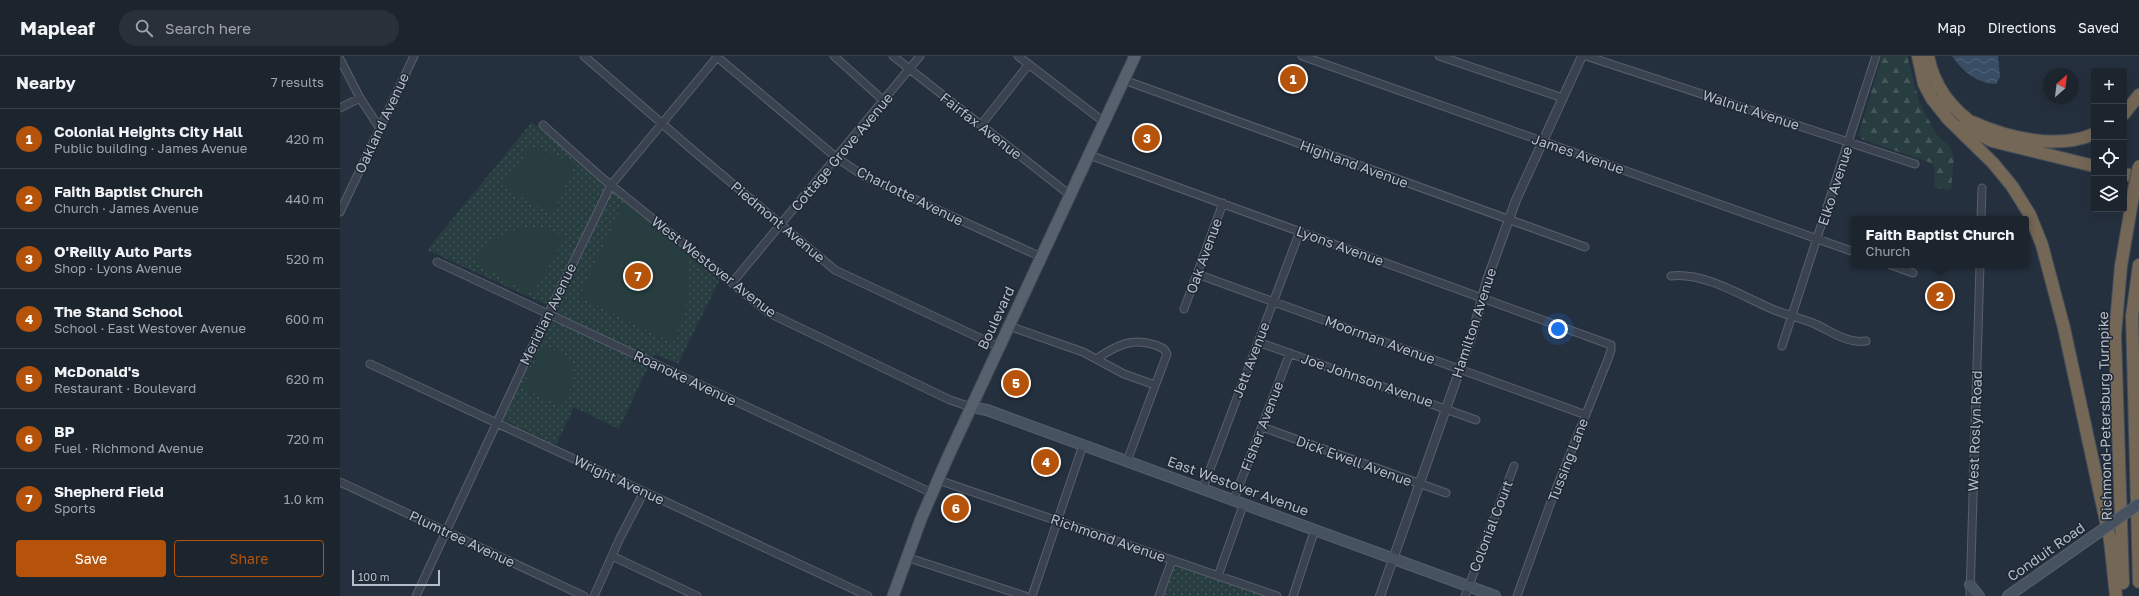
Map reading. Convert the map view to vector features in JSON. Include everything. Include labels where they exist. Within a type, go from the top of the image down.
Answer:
[{"type":"highway","points":[[1922,59],[1942,93],[1955,109],[1969,121],[1994,135],[2091,159]]},
{"type":"highway","points":[[1922,59],[1940,103],[1953,118],[1970,131],[1992,141],[2091,165]]},
{"type":"highway","points":[[1922,59],[1924,84],[1934,102],[2006,178],[2030,215],[2042,245],[2064,328],[2110,540],[2116,596]]},
{"type":"highway","points":[[2127,110],[2139,95]]},
{"type":"highway","points":[[1969,121],[2002,134],[2038,140],[2065,141],[2091,135]]},
{"type":"highway","name":"Richmond-Petersburg Turnpike","points":[[2124,596],[2115,335],[2121,266],[2139,166]]},
{"type":"highway","points":[[2127,169],[2139,172]]},
{"type":"highway","points":[[2127,175],[2139,177]]},
{"type":"highway","name":"Richmond-Petersburg Turnpike","points":[[2139,265],[2132,316],[2139,582]]},
{"type":"main road","name":"Boulevard","points":[[893,596],[906,557],[932,493],[1135,56]]},
{"type":"main road","name":"East Westover Avenue","points":[[971,407],[987,410],[1234,499],[1495,596]]},
{"type":"main road","name":"Conduit Road","points":[[2007,595],[2139,504]]},
{"type":"main road","points":[[1970,586],[1979,596]]},
{"type":"street","name":"Oakland Avenue","points":[[340,212],[414,56]]},
{"type":"street","name":"Piedmont Avenue","points":[[584,56],[781,225],[844,276],[999,347]]},
{"type":"street","name":"Meridian Avenue","points":[[416,596],[548,314],[611,185],[717,56]]},
{"type":"street","name":"Charlotte Avenue","points":[[717,56],[837,158],[864,176],[1041,257]]},
{"type":"street","points":[[834,56],[884,101]]},
{"type":"street","name":"Fairfax Avenue","points":[[893,56],[1070,195]]},
{"type":"street","name":"Cottage Grove Avenue","points":[[732,283],[920,56]]},
{"type":"street","points":[[1018,56],[1104,122]]},
{"type":"street","name":"James Avenue","points":[[1302,56],[1851,251]]},
{"type":"street","points":[[1439,56],[1563,98]]},
{"type":"street","name":"Hamilton Avenue","points":[[1380,596],[1418,484],[1460,369],[1482,297],[1509,219],[1542,141],[1582,56]]},
{"type":"street","name":"Walnut Avenue","points":[[1586,56],[1915,164]]},
{"type":"street","name":"Elko Avenue","points":[[1782,346],[1818,239],[1876,56]]},
{"type":"street","points":[[340,59],[360,98],[379,127]]},
{"type":"street","points":[[981,125],[1029,64]]},
{"type":"street","name":"Highland Avenue","points":[[1124,80],[1584,247]]},
{"type":"street","points":[[340,108],[360,98]]},
{"type":"street","name":"West Westover Avenue","points":[[543,125],[611,185],[776,318],[950,400],[971,407]]},
{"type":"street","name":"Lyons Avenue","points":[[1089,155],[1590,337]]},
{"type":"street","points":[[1981,216],[1982,188]]},
{"type":"street","name":"Oak Avenue","points":[[1184,309],[1223,203]]},
{"type":"street","name":"Jett Avenue","points":[[1203,488],[1300,231]]},
{"type":"street","name":"Roanoke Avenue","points":[[437,262],[932,493]]},
{"type":"street","points":[[1899,268],[1913,273]]},
{"type":"street","name":"West Roslyn Road","points":[[1970,596],[1980,268]]},
{"type":"street","name":"Moorman Avenue","points":[[1197,274],[1586,415]]},
{"type":"street","points":[[1671,276],[1686,276],[1707,282],[1742,294],[1849,340],[1866,341]]},
{"type":"street","points":[[1009,326],[1096,359],[1124,374],[1155,385]]},
{"type":"street","name":"Tussing Lane","points":[[1517,596],[1612,348],[1608,343],[1590,337]]},
{"type":"street","points":[[1096,359],[1118,346],[1132,341],[1146,342],[1166,351],[1166,358],[1127,461]]},
{"type":"street","name":"Joe Johnson Avenue","points":[[1258,342],[1476,420]]},
{"type":"street","name":"Fisher Avenue","points":[[1234,499],[1290,353]]},
{"type":"street","name":"Wright Avenue","points":[[370,364],[868,596]]},
{"type":"street","name":"Dick Ewell Avenue","points":[[1262,427],[1446,493]]},
{"type":"street","points":[[1032,596],[1083,445]]},
{"type":"street","name":"Colonial Court","points":[[1465,596],[1514,466]]},
{"type":"street","name":"Richmond Avenue","points":[[938,480],[1277,596]]},
{"type":"street","name":"Plumtree Avenue","points":[[340,482],[584,596]]},
{"type":"street","points":[[594,596],[644,492]]},
{"type":"street","points":[[1218,576],[1244,503]]},
{"type":"street","points":[[1293,596],[1315,529]]},
{"type":"street","points":[[612,556],[697,596]]},
{"type":"street","points":[[906,557],[1025,596]]},
{"type":"street","points":[[1159,596],[1172,560]]},
{"type":"green space","points":[[1882,56],[1907,56],[1920,104],[1937,135],[1950,147],[1954,158],[1951,190],[1935,188],[1934,164],[1861,139],[1859,133]]},
{"type":"green space","points":[[532,122],[719,281],[678,364],[654,354],[619,429],[574,407],[556,445],[495,416],[547,305],[427,250]]},
{"type":"green space","points":[[531,147],[576,163],[554,210],[550,212],[502,187]]},
{"type":"green space","points":[[624,202],[689,256],[686,308],[673,343],[581,298],[580,295]]},
{"type":"green space","points":[[526,227],[550,230],[565,238],[533,293],[527,293],[475,262],[490,243],[503,235]]},
{"type":"green space","points":[[544,343],[564,357],[573,368],[573,383],[564,406],[525,390],[523,386]]},
{"type":"green space","points":[[1174,564],[1270,596],[1164,596]]},
{"type":"water","points":[[1952,56],[1998,56],[2000,77],[1996,84],[1977,79],[1966,72]]},
{"type":"place","name":"Colonial Heights City Hall","points":[[1293,79]]},
{"type":"place","name":"O'Reilly Auto Parts","points":[[1147,138]]},
{"type":"place","name":"Shepherd Field","points":[[638,276]]},
{"type":"place","name":"Faith Baptist Church","points":[[1940,296]]},
{"type":"place","name":"McDonald's","points":[[1016,383]]},
{"type":"place","name":"The Stand School","points":[[1046,462]]},
{"type":"place","name":"BP","points":[[956,508]]}]
